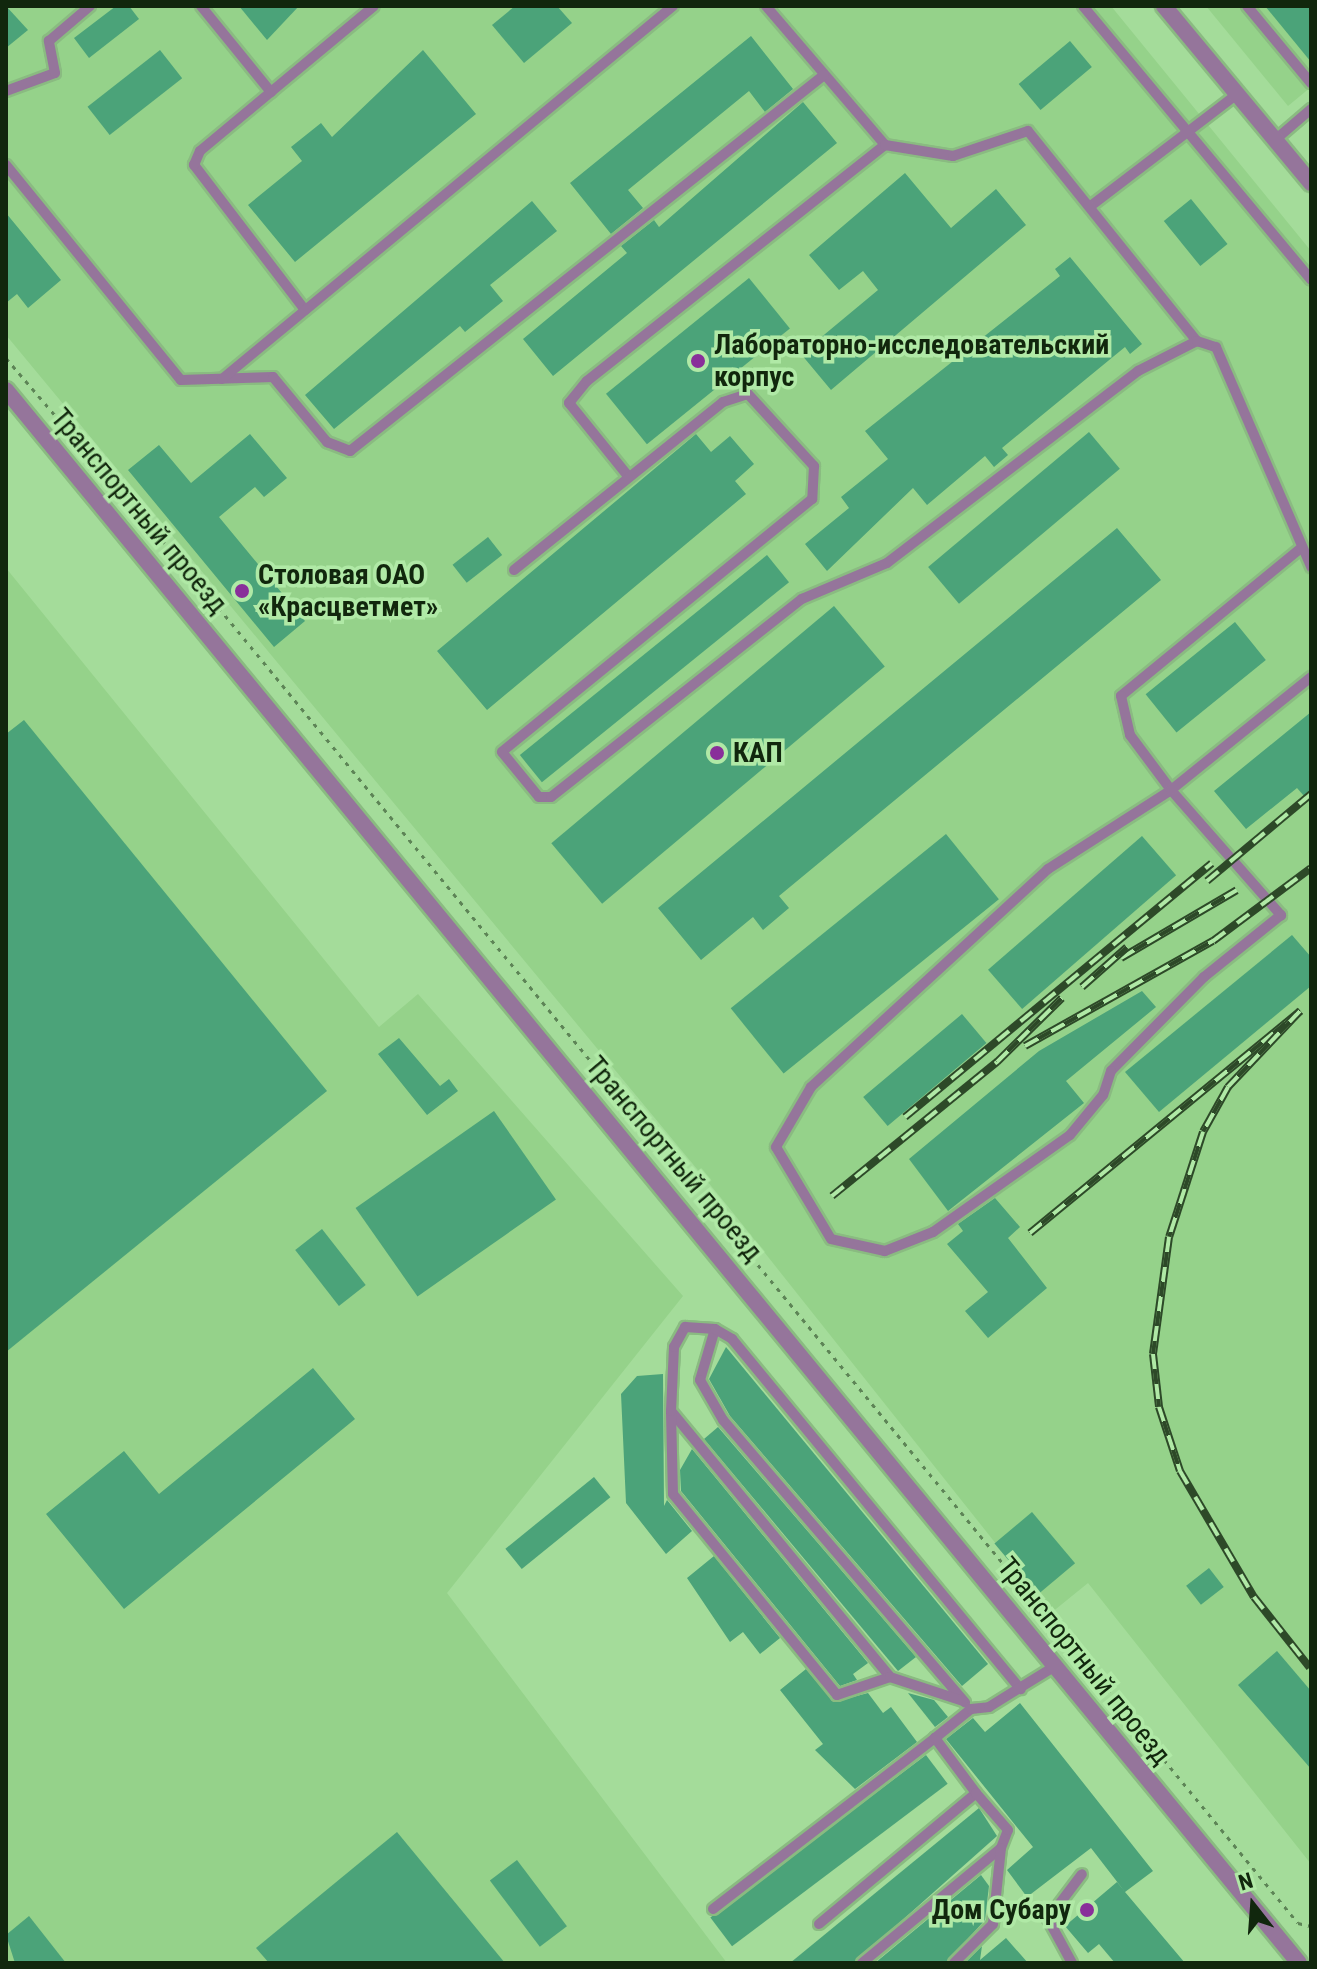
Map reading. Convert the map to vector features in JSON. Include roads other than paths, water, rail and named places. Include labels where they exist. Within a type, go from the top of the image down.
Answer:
[{"type":"street","points":[[1164,6],[1311,183]]},
{"type":"street","name":"Транспортный проезд","points":[[6,390],[1299,1963]]},
{"type":"lane","points":[[6,91],[55,73],[49,41],[90,6]]},
{"type":"lane","points":[[201,6],[271,92]]},
{"type":"lane","points":[[305,310],[194,165],[200,151],[374,6]]},
{"type":"lane","points":[[222,379],[673,6]]},
{"type":"lane","points":[[766,6],[885,145],[953,156],[1028,131],[1092,205],[1197,341],[1216,347],[1311,567]]},
{"type":"lane","points":[[1083,6],[1311,280]]},
{"type":"lane","points":[[1247,6],[1311,83]]},
{"type":"lane","points":[[6,165],[181,380],[273,377],[327,442],[350,451],[824,75]]},
{"type":"lane","points":[[1092,205],[1237,94]]},
{"type":"lane","points":[[1275,140],[1311,109]]},
{"type":"lane","points":[[628,476],[569,403],[587,381],[885,145]]},
{"type":"lane","points":[[514,570],[723,402],[748,394],[814,466],[812,499],[502,752],[539,797],[551,797],[802,599],[887,563],[1138,371],[1197,341]]},
{"type":"lane","points":[[1301,548],[1121,696],[1130,735],[1171,790],[1281,915],[1204,977],[1111,1071],[1103,1095],[1070,1135],[933,1232],[885,1251],[831,1239],[776,1147],[811,1087],[1048,869],[1171,790],[1311,677]]},
{"type":"lane","points":[[890,1677],[837,1695],[673,1494],[671,1411],[674,1347],[685,1327],[715,1329],[732,1339],[1021,1689]]},
{"type":"lane","points":[[715,1329],[700,1380],[723,1420],[968,1706]]},
{"type":"lane","points":[[671,1411],[890,1677],[968,1706]]},
{"type":"lane","points":[[713,1909],[935,1738],[968,1706],[1021,1689],[1055,1666]]},
{"type":"lane","points":[[935,1738],[1008,1830],[1001,1848],[993,1924],[954,1963]]},
{"type":"lane","points":[[819,1924],[976,1793]]},
{"type":"lane","points":[[862,1963],[1001,1848]]},
{"type":"lane","points":[[1072,1963],[1048,1919],[1082,1874]]},
{"type":"railway","points":[[1207,881],[1311,794]]},
{"type":"railway","points":[[905,1117],[1212,863]]},
{"type":"railway","points":[[1025,1046],[1213,941],[1311,868]]},
{"type":"railway","points":[[1121,958],[1237,890]]},
{"type":"railway","points":[[1082,987],[1127,947]]},
{"type":"railway","points":[[832,1196],[997,1062],[1062,998]]},
{"type":"railway","points":[[1030,1233],[1300,1011],[1228,1087],[1203,1132],[1169,1237],[1153,1354],[1159,1407],[1180,1471],[1254,1597],[1310,1668]]},
{"type":"place","name":"Лабораторно-исследовательский корпус","points":[[698,361]]},
{"type":"place","name":"Столовая ОАО «Красцветмет»","points":[[242,591]]},
{"type":"place","name":"КАП","points":[[717,753]]},
{"type":"place","name":"Дом Субару","points":[[1087,1910]]}]
